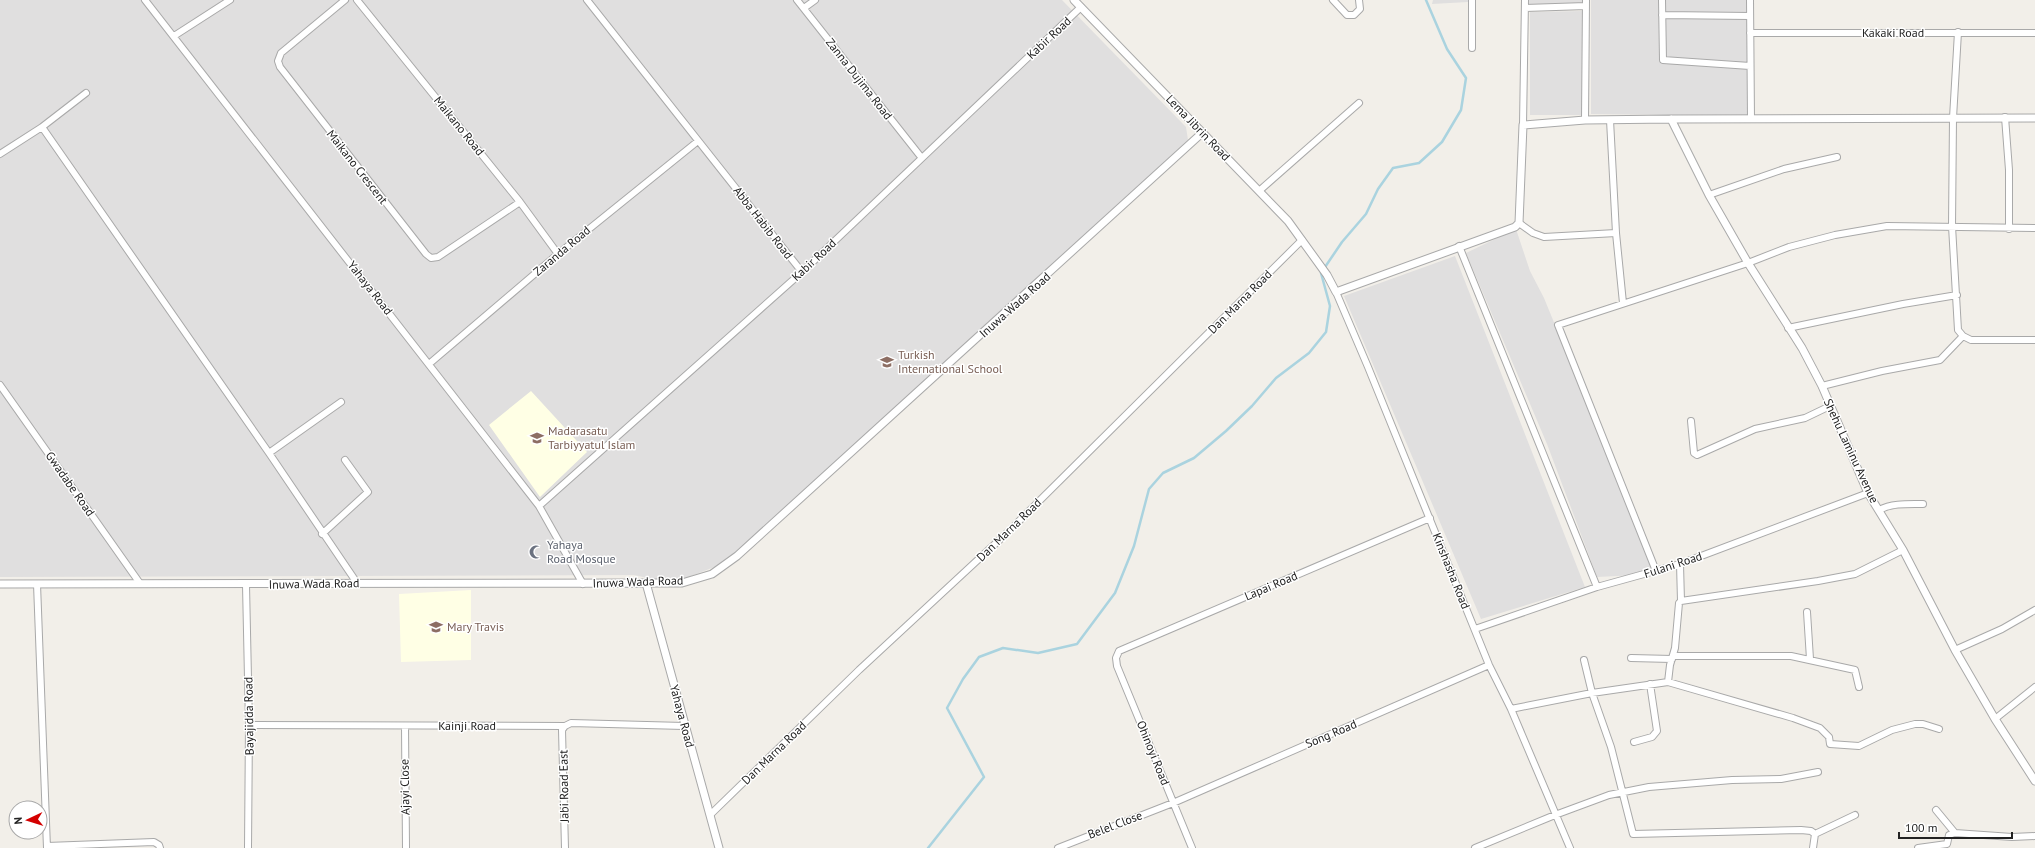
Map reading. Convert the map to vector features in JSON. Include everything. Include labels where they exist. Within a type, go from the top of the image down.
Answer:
[{"type":"street","name":"Yahaya Road","points":[[145,0],[539,506],[583,584]]},
{"type":"street","points":[[174,36],[230,0]]},
{"type":"street","name":"Maikano Crescent","points":[[344,0],[281,53],[278,61],[280,68],[426,254],[431,258],[438,257],[520,202]]},
{"type":"street","name":"Maikano Road","points":[[357,0],[520,202],[558,254]]},
{"type":"street","name":"Abba Habib Road","points":[[586,0],[802,272]]},
{"type":"street","name":"Zanna Dujima Road","points":[[797,0],[921,157]]},
{"type":"street","points":[[804,8],[815,0]]},
{"type":"street","name":"Lema Jibrin Road","points":[[1074,0],[1202,134],[1288,221],[1327,274],[1336,292]]},
{"type":"street","points":[[1333,0],[1347,15],[1354,16],[1360,10],[1359,0]]},
{"type":"street","points":[[1472,0],[1472,48]]},
{"type":"street","points":[[1519,223],[1523,125],[1525,0]]},
{"type":"street","points":[[1662,0],[1663,60],[1750,66]]},
{"type":"street","points":[[1750,0],[1751,118]]},
{"type":"street","points":[[1525,8],[1586,3],[1586,120]]},
{"type":"street","name":"Kabir Road","points":[[539,506],[802,272],[921,157],[1081,8]]},
{"type":"street","points":[[1662,15],[1750,16]]},
{"type":"street","points":[[1958,32],[1953,118],[1952,226],[1958,330],[1963,336],[1971,340],[2035,340]]},
{"type":"street","name":"Kakaki Road","points":[[1750,33],[2035,33]]},
{"type":"street","points":[[0,154],[42,127],[86,93]]},
{"type":"street","points":[[1259,191],[1359,103]]},
{"type":"street","points":[[2005,117],[2009,170],[2009,229]]},
{"type":"street","points":[[1523,125],[1586,120],[1751,118],[2035,118]]},
{"type":"street","name":"Shehu Laminu Avenue","points":[[1671,119],[1709,195],[1748,263],[1802,348],[1822,386],[1868,493],[1903,550],[1955,650],[1995,719],[2035,781]]},
{"type":"street","points":[[1610,120],[1616,234],[1623,303]]},
{"type":"street","points":[[42,127],[269,453],[322,534],[357,583]]},
{"type":"street","name":"Inuwa Wada Road","points":[[0,584],[140,582],[246,585],[357,583],[646,584],[682,582],[712,574],[737,556],[1202,134]]},
{"type":"street","name":"Zaranda Road","points":[[429,364],[558,254],[698,141]]},
{"type":"street","points":[[1709,195],[1784,169],[1837,156]]},
{"type":"street","points":[[1519,223],[1533,233],[1544,238],[1616,234]]},
{"type":"street","points":[[1336,292],[1515,226],[1519,223]]},
{"type":"street","points":[[1656,571],[1558,325],[1748,263],[1789,247],[1835,235],[1887,226],[1952,226],[2009,229],[2035,228]]},
{"type":"street","name":"Dan Marna Road","points":[[711,814],[859,670],[1009,531],[1302,240]]},
{"type":"street","points":[[1459,246],[1597,586]]},
{"type":"street","points":[[620,438],[802,272]]},
{"type":"street","name":"Kinshasha Road","points":[[1336,292],[1430,518],[1489,665],[1511,709],[1570,848]]},
{"type":"street","points":[[1788,328],[1903,304],[1957,295]]},
{"type":"street","points":[[1822,386],[1882,371],[1940,360],[1963,336]]},
{"type":"street","name":"Gwadabe Road","points":[[0,385],[140,582]]},
{"type":"street","points":[[269,453],[341,402]]},
{"type":"street","points":[[1691,421],[1694,453],[1697,455],[1755,429],[1805,418],[1830,406]]},
{"type":"street","points":[[322,534],[368,492],[345,460]]},
{"type":"street","name":"Fulani Road","points":[[1475,629],[1597,586],[1680,564],[1868,493]]},
{"type":"street","points":[[1879,510],[1897,504],[1923,504]]},
{"type":"street","name":"Lapai Road","points":[[1116,658],[1119,651],[1430,518]]},
{"type":"street","points":[[1681,601],[1818,582],[1856,574],[1903,550]]},
{"type":"street","points":[[1668,682],[1675,648],[1679,603],[1681,601],[1680,564]]},
{"type":"street","points":[[37,584],[47,847],[154,842],[159,845],[160,848]]},
{"type":"street","name":"Yahaya Road","points":[[646,584],[684,726],[720,848]]},
{"type":"street","name":"Bayajidda Road","points":[[246,585],[249,725],[248,848]]},
{"type":"street","points":[[1955,650],[2002,629],[2035,610]]},
{"type":"street","points":[[1807,612],[1810,659]]},
{"type":"street","points":[[1631,658],[1791,656],[1855,670],[1859,687]]},
{"type":"street","name":"Ohinoyi Road","points":[[1116,658],[1117,666],[1192,848]]},
{"type":"street","points":[[1584,660],[1590,675],[1592,693],[1611,746],[1633,834],[1801,830],[1811,831],[1815,834]]},
{"type":"street","name":"Song Road","points":[[1173,803],[1489,665]]},
{"type":"street","points":[[1511,709],[1592,693],[1668,682],[1793,718],[1820,728],[1829,737],[1830,744],[1859,746],[1892,730],[1915,724],[1923,724],[1939,729]]},
{"type":"street","points":[[1634,742],[1652,737],[1657,731],[1650,684]]},
{"type":"street","points":[[1995,719],[2035,687]]},
{"type":"street","name":"Kainji Road","points":[[249,725],[565,726],[571,723],[684,726]]},
{"type":"street","name":"Ajayi Close","points":[[404,726],[406,848]]},
{"type":"street","name":"Jabi Road East","points":[[565,726],[562,730],[565,848]]},
{"type":"street","points":[[1475,848],[1609,795],[1649,787],[1732,780],[1781,779],[1818,772]]},
{"type":"street","name":"Belel Close","points":[[1058,848],[1173,803]]},
{"type":"street","points":[[1936,810],[1954,833]]},
{"type":"street","points":[[1815,834],[1855,815]]},
{"type":"street","points":[[1918,848],[1947,844],[1949,836],[1954,833],[2012,837],[2035,836]]},
{"type":"street","points":[[1813,848],[1815,834]]},
{"type":"shaded area","points":[[0,0],[1062,0],[1186,127],[1188,140],[782,512],[722,564],[681,580],[657,580],[634,575],[0,577]]},
{"type":"shaded area","points":[[1433,0],[1468,0],[1468,2],[1432,4]]},
{"type":"shaded area","points":[[1529,0],[1582,0],[1582,4],[1529,5]]},
{"type":"shaded area","points":[[1591,0],[1747,0],[1748,116],[1591,114]]},
{"type":"shaded area","points":[[1583,11],[1583,115],[1530,115],[1530,12]]},
{"type":"shaded area","points":[[1516,229],[1530,271],[1544,298],[1657,574],[1597,577],[1547,444],[1466,253]]},
{"type":"shaded area","points":[[1455,256],[1585,587],[1481,619],[1344,296]]},
{"type":"shaded area","name":"Madarasatu Tarbiyyatul Islam","points":[[531,391],[587,452],[540,497],[489,425]]},
{"type":"shaded area","name":"Mary Travis","points":[[471,590],[471,660],[401,662],[399,594]]},
{"type":"waterway","points":[[928,848],[984,777],[947,708],[963,679],[979,657],[1003,648],[1038,653],[1077,644],[1115,593],[1134,546],[1149,489],[1163,473],[1194,458],[1226,431],[1252,406],[1276,378],[1309,353],[1326,332],[1330,306],[1321,273],[1342,242],[1366,214],[1378,189],[1393,168],[1419,163],[1442,142],[1461,110],[1466,78],[1447,49],[1426,0]]},
{"type":"place","name":"Turkish International School","points":[[887,362]]},
{"type":"place","name":"Madarasatu Tarbiyyatul Islam","points":[[537,438]]},
{"type":"place","name":"Yahaya Road Mosque","points":[[536,552]]},
{"type":"place","name":"Mary Travis","points":[[436,627]]}]
